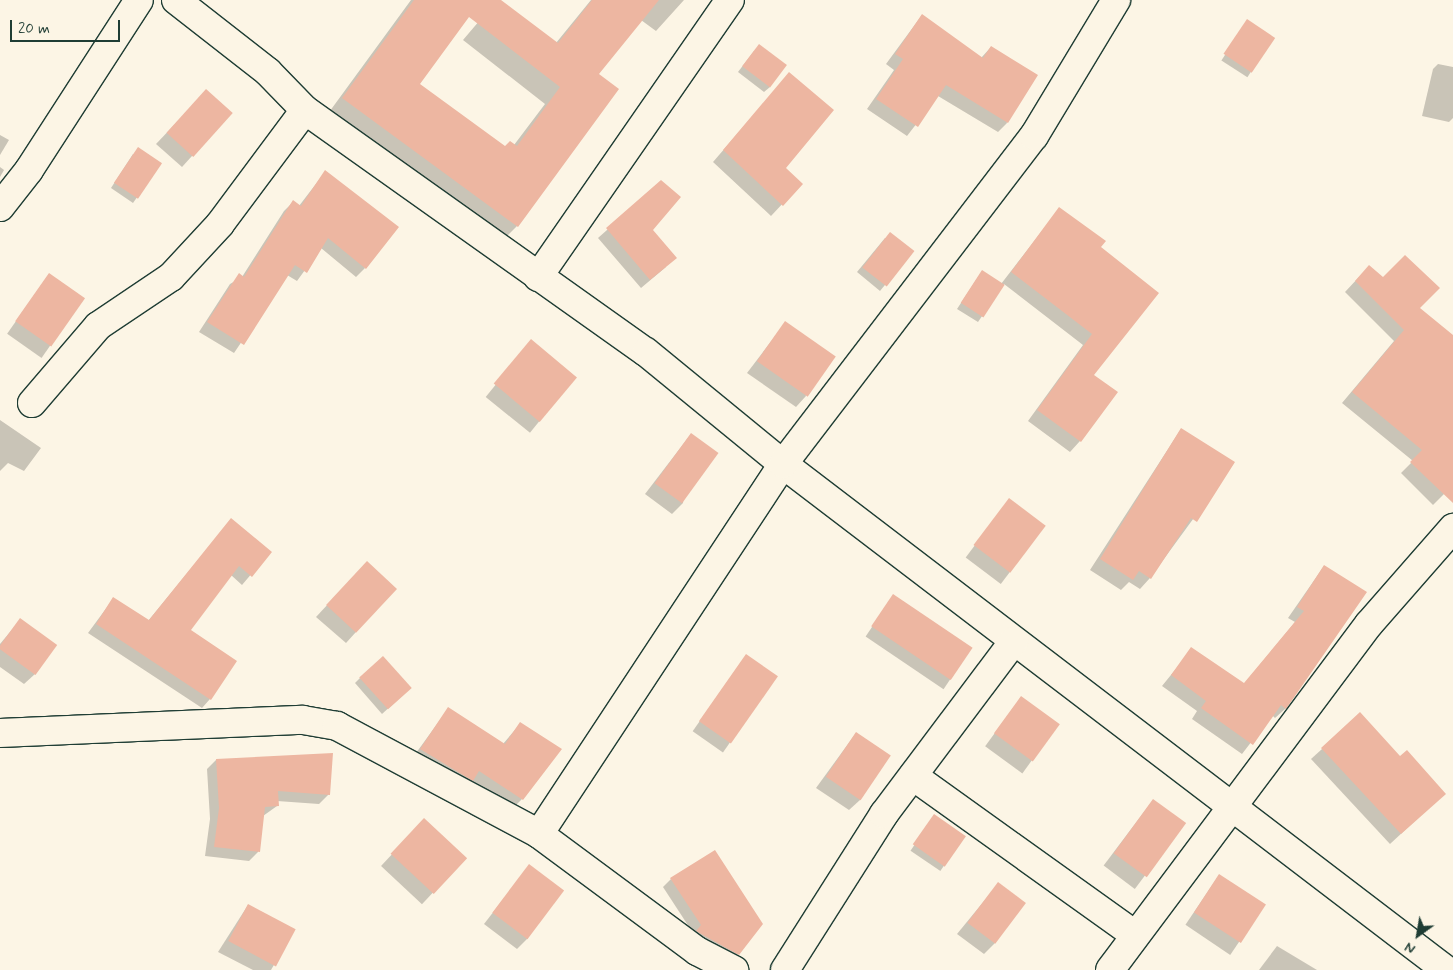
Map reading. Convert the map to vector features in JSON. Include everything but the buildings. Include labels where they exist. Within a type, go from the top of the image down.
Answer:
[{"type":"street","points":[[0,207],[29,170],[140,0]]},
{"type":"street","points":[[176,0],[268,72],[305,110],[646,352],[783,464],[1229,807],[1446,970]]},
{"type":"street","points":[[539,834],[783,464],[1034,136],[1116,0]]},
{"type":"street","points":[[538,277],[725,2]]},
{"type":"street","points":[[32,403],[98,326],[172,277],[220,224],[305,110]]},
{"type":"street","points":[[1110,970],[1229,807],[1369,624],[1453,528]]},
{"type":"street","points":[[785,970],[884,814],[1014,641]]},
{"type":"street","points":[[0,733],[304,720],[337,726],[539,834],[697,951],[734,970]]},
{"type":"street","points":[[913,776],[1136,935]]}]
